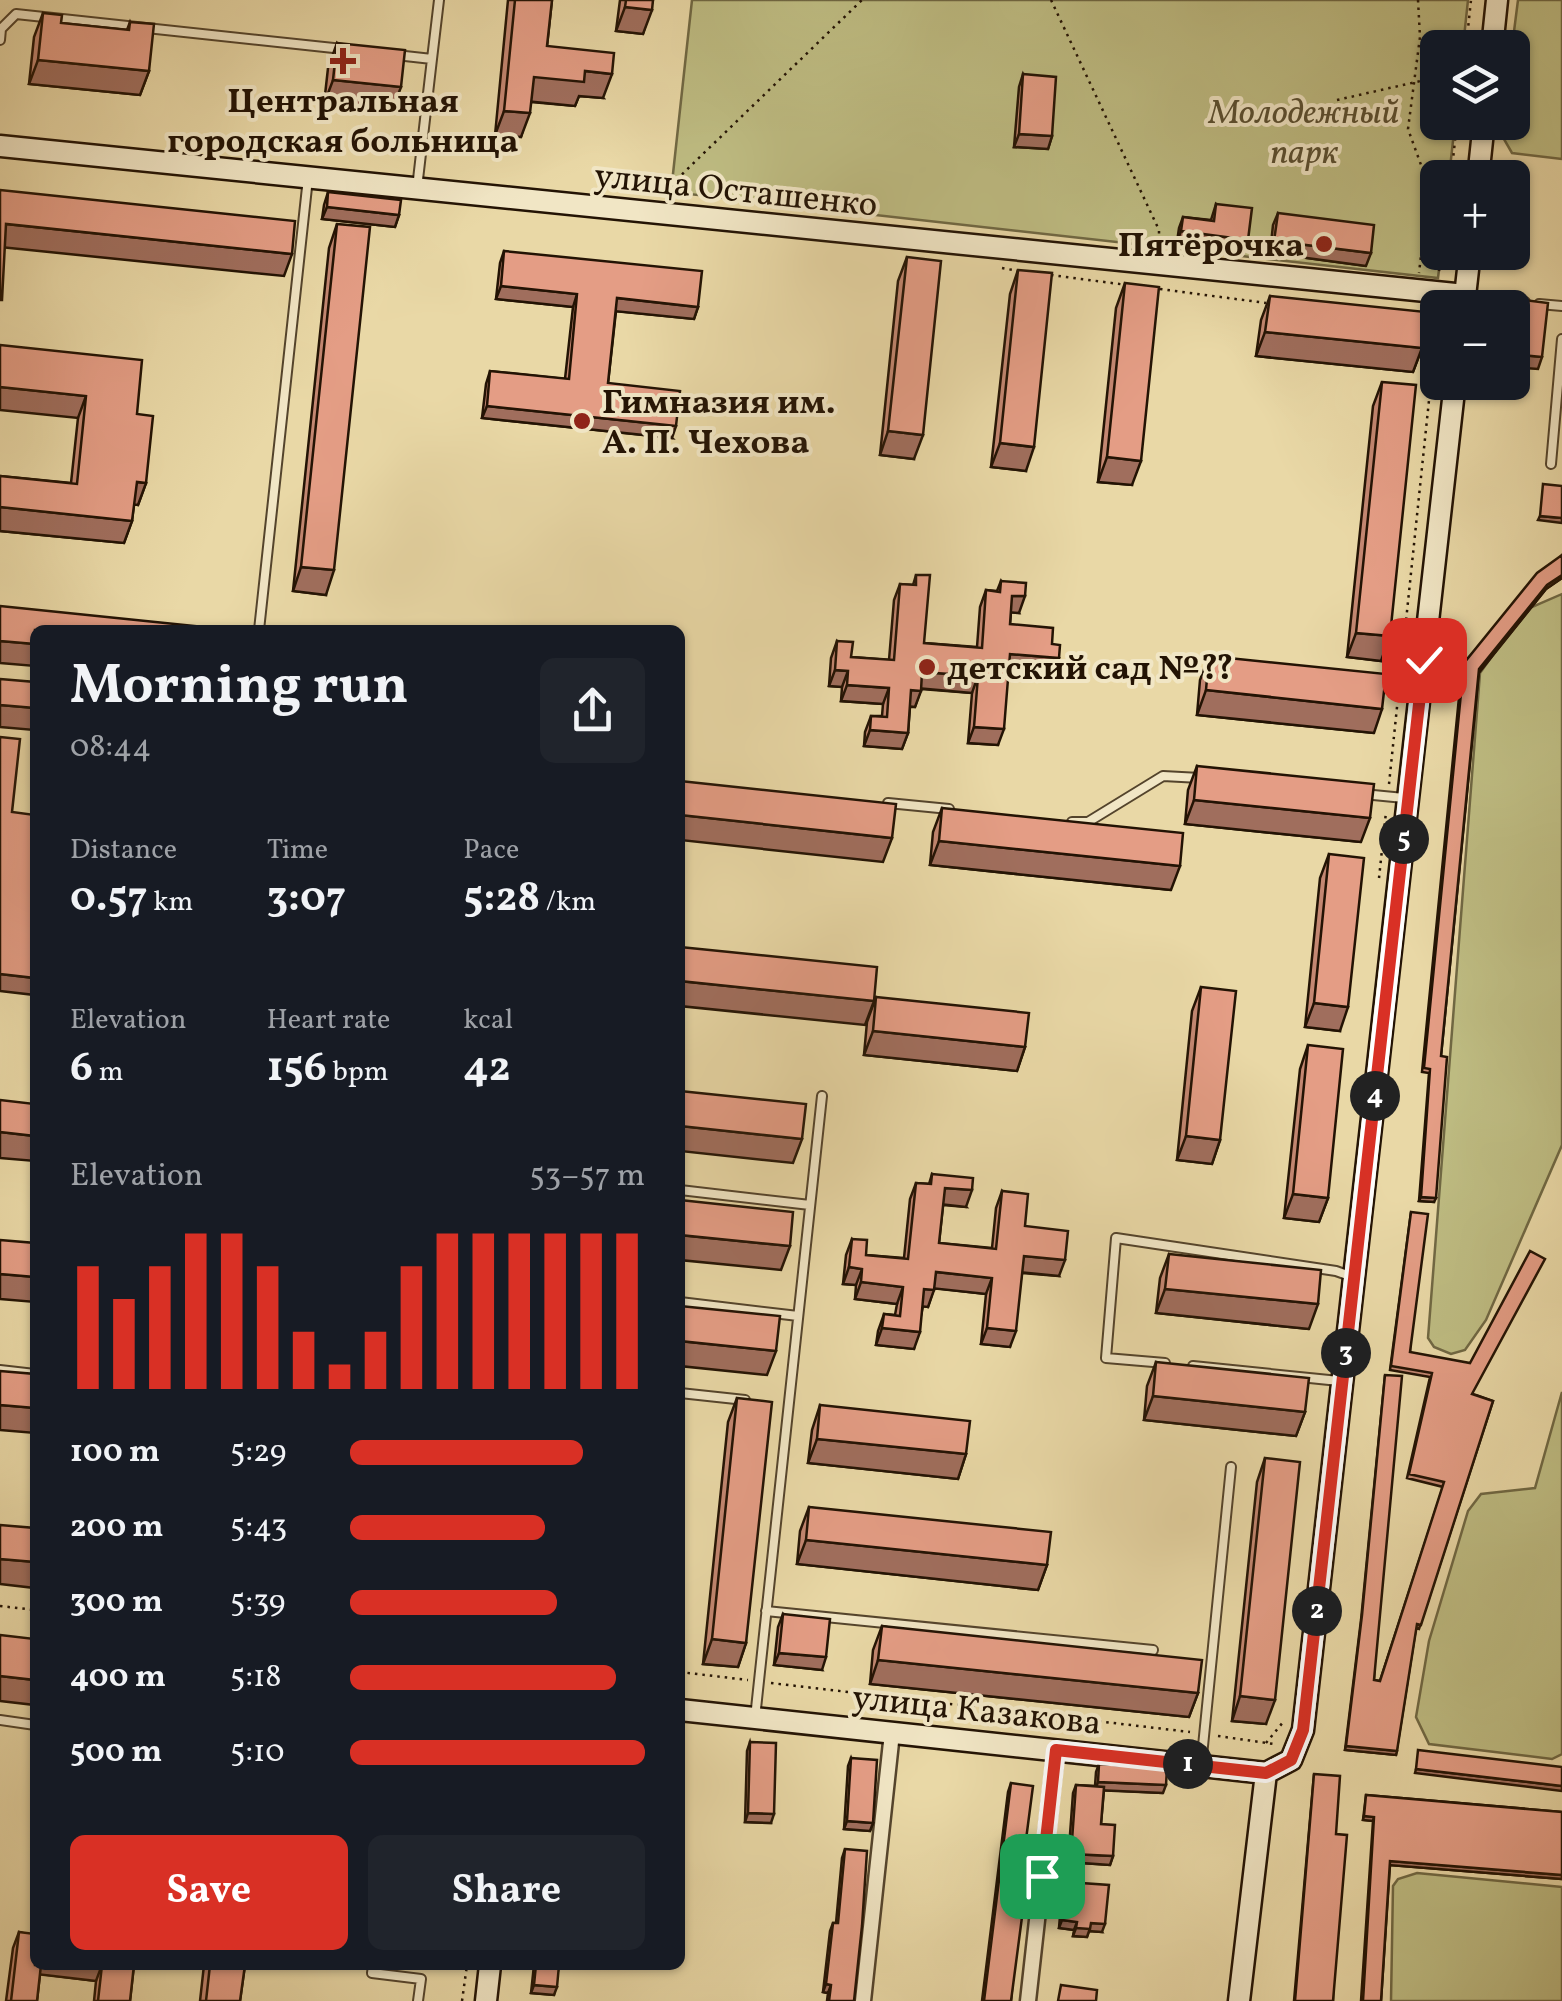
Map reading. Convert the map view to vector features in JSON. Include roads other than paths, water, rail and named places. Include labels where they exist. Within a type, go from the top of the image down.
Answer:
[{"type":"street","points":[[1494,30],[1497,0]]},
{"type":"street","name":"улица Осташенко","points":[[0,146],[1160,264],[1420,296]]},
{"type":"street","points":[[1239,2001],[1266,1773],[1291,1760],[1303,1730],[1354,1277],[1398,798],[1453,400]]},
{"type":"street","name":"улица Казакова","points":[[685,1711],[1266,1773]]},
{"type":"street","points":[[863,2001],[892,1733]]},
{"type":"street","points":[[1028,2001],[1056,1750]]},
{"type":"street","points":[[486,2001],[489,1970]]},
{"type":"lane","points":[[0,40],[1,29],[16,14],[18,0]]},
{"type":"lane","points":[[418,189],[439,0]]},
{"type":"lane","points":[[16,14],[353,50]]},
{"type":"lane","points":[[392,55],[432,59]]},
{"type":"lane","points":[[260,625],[308,178]]},
{"type":"lane","points":[[284,229],[302,231]]},
{"type":"lane","points":[[1530,305],[1562,306]]},
{"type":"lane","points":[[1551,464],[1562,338]]},
{"type":"lane","points":[[1054,820],[1088,822],[1164,776],[1211,779]]},
{"type":"lane","points":[[1348,793],[1398,798]]},
{"type":"lane","points":[[877,802],[956,810]]},
{"type":"lane","points":[[755,1718],[822,1096]]},
{"type":"lane","points":[[685,1191],[810,1205]]},
{"type":"lane","points":[[1342,1382],[1106,1358],[1116,1238],[1336,1271],[1354,1277]]},
{"type":"lane","points":[[685,1303],[798,1316]]},
{"type":"lane","points":[[0,1370],[30,1373]]},
{"type":"lane","points":[[685,1393],[752,1401]]},
{"type":"lane","points":[[770,1403],[789,1406]]},
{"type":"lane","points":[[1201,1766],[1232,1468]]},
{"type":"lane","points":[[766,1611],[1153,1650]]},
{"type":"lane","points":[[0,1720],[30,1724]]},
{"type":"lane","points":[[372,1970],[372,1973],[421,1979],[418,2001]]},
{"type":"place","name":"Центральная городская больница","points":[[343,61]]},
{"type":"place","name":"Пятёрочка","points":[[1324,244]]},
{"type":"place","name":"Гимназия им. А. П. Чехова","points":[[582,421]]},
{"type":"place","name":"детский сад №??","points":[[927,667]]},
{"type":"park label","name":"Молодежный парк","points":[[1304,131]]}]
